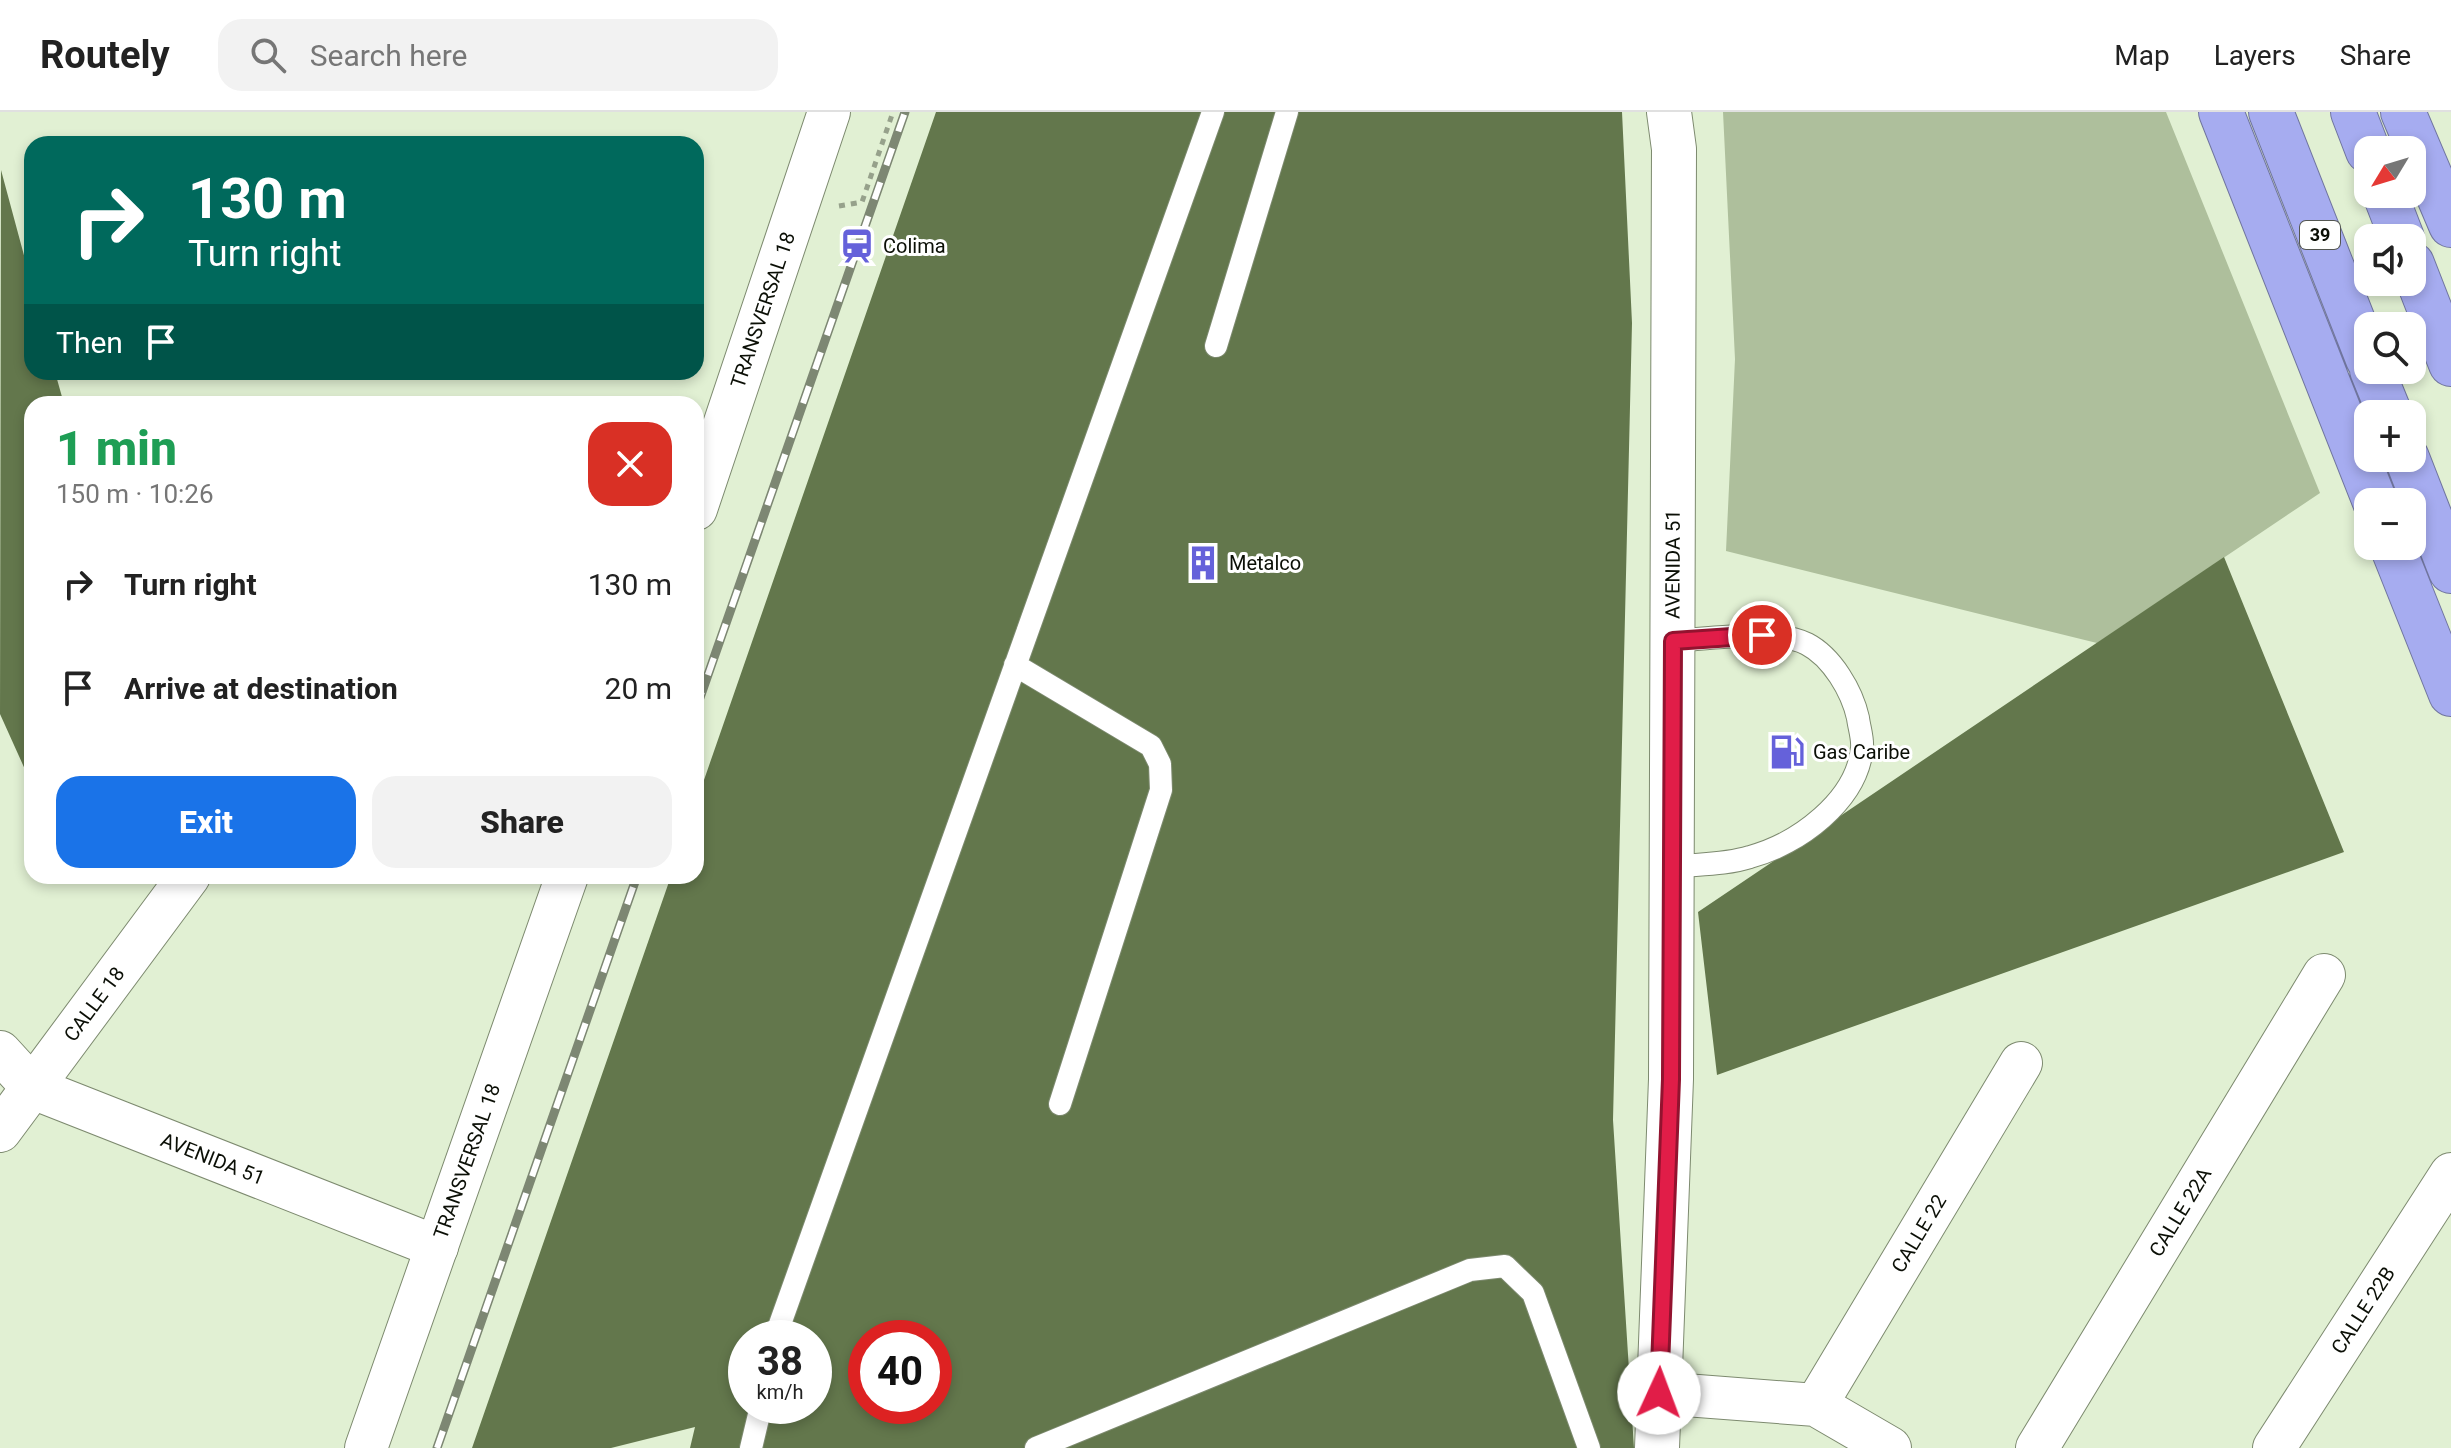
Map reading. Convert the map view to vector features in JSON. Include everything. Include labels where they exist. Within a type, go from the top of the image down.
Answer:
[{"type":"highway","points":[[2221,112],[2369,488]]},
{"type":"highway","name":"39","points":[[2271,112],[2354,323]]},
{"type":"highway","points":[[2353,112],[2362,136]]},
{"type":"highway","points":[[2403,112],[2451,225]]},
{"type":"highway","points":[[2424,296],[2451,364]]},
{"type":"highway","points":[[2412,472],[2451,571]]},
{"type":"highway","points":[[2398,560],[2451,694]]},
{"type":"street","name":"TRANSVERSAL 18","points":[[704,485],[829,112]]},
{"type":"street","name":"AVENIDA 51","points":[[1657,1448],[1671,1079],[1674,149],[1669,112]]},
{"type":"street","name":"CALLE 18","points":[[0,1131],[183,884]]},
{"type":"street","name":"TRANSVERSAL 18","points":[[366,1448],[564,884]]},
{"type":"street","name":"CALLE 22A","points":[[2037,1448],[2324,975]]},
{"type":"street","name":"AVENIDA 51","points":[[0,1052],[33,1088],[437,1247]]},
{"type":"street","name":"CALLE 22","points":[[1816,1405],[2021,1063]]},
{"type":"street","name":"CALLE 22B","points":[[2274,1448],[2451,1174]]},
{"type":"street","points":[[1659,1393],[1816,1405],[1890,1448]]},
{"type":"lane","points":[[781,1320],[1213,112]]},
{"type":"lane","points":[[1216,346],[1287,112]]},
{"type":"lane","points":[[1671,867],[1749,858],[1811,827],[1838,800],[1856,774],[1863,746],[1855,702],[1833,667],[1806,643],[1762,635],[1673,641]]},
{"type":"lane","points":[[1015,665],[1151,746],[1160,764],[1161,790],[1060,1104]]},
{"type":"lane","points":[[1036,1448],[1470,1270],[1505,1266],[1533,1293],[1589,1448]]},
{"type":"lane","points":[[751,1448],[757,1424]]},
{"type":"path","points":[[796,213],[862,202],[893,112]]},
{"type":"green space","points":[[1723,112],[2166,112],[2320,493],[2097,643],[1726,551],[1735,359]]},
{"type":"building","name":"Metalco","points":[[936,112],[1622,112],[1632,323],[1613,1120],[1634,1448],[690,1448],[695,1427],[611,1448],[472,1448],[668,884],[704,884],[704,780]]},
{"type":"building","points":[[1,170],[24,255],[24,380],[57,380],[62,396],[24,396],[24,767],[0,714]]},
{"type":"building","points":[[2224,557],[2344,852],[1717,1075],[1698,912]]},
{"type":"railway","points":[[704,686],[905,112]]},
{"type":"railway","points":[[437,1448],[634,884]]},
{"type":"place","name":"Colima","points":[[857,246]]},
{"type":"place","name":"Metalco","points":[[1203,563]]},
{"type":"place","name":"Gas Caribe","points":[[1787,752]]},
{"type":"route","points":[[1659,1393],[1671,1079],[1673,641],[1762,635]]}]
